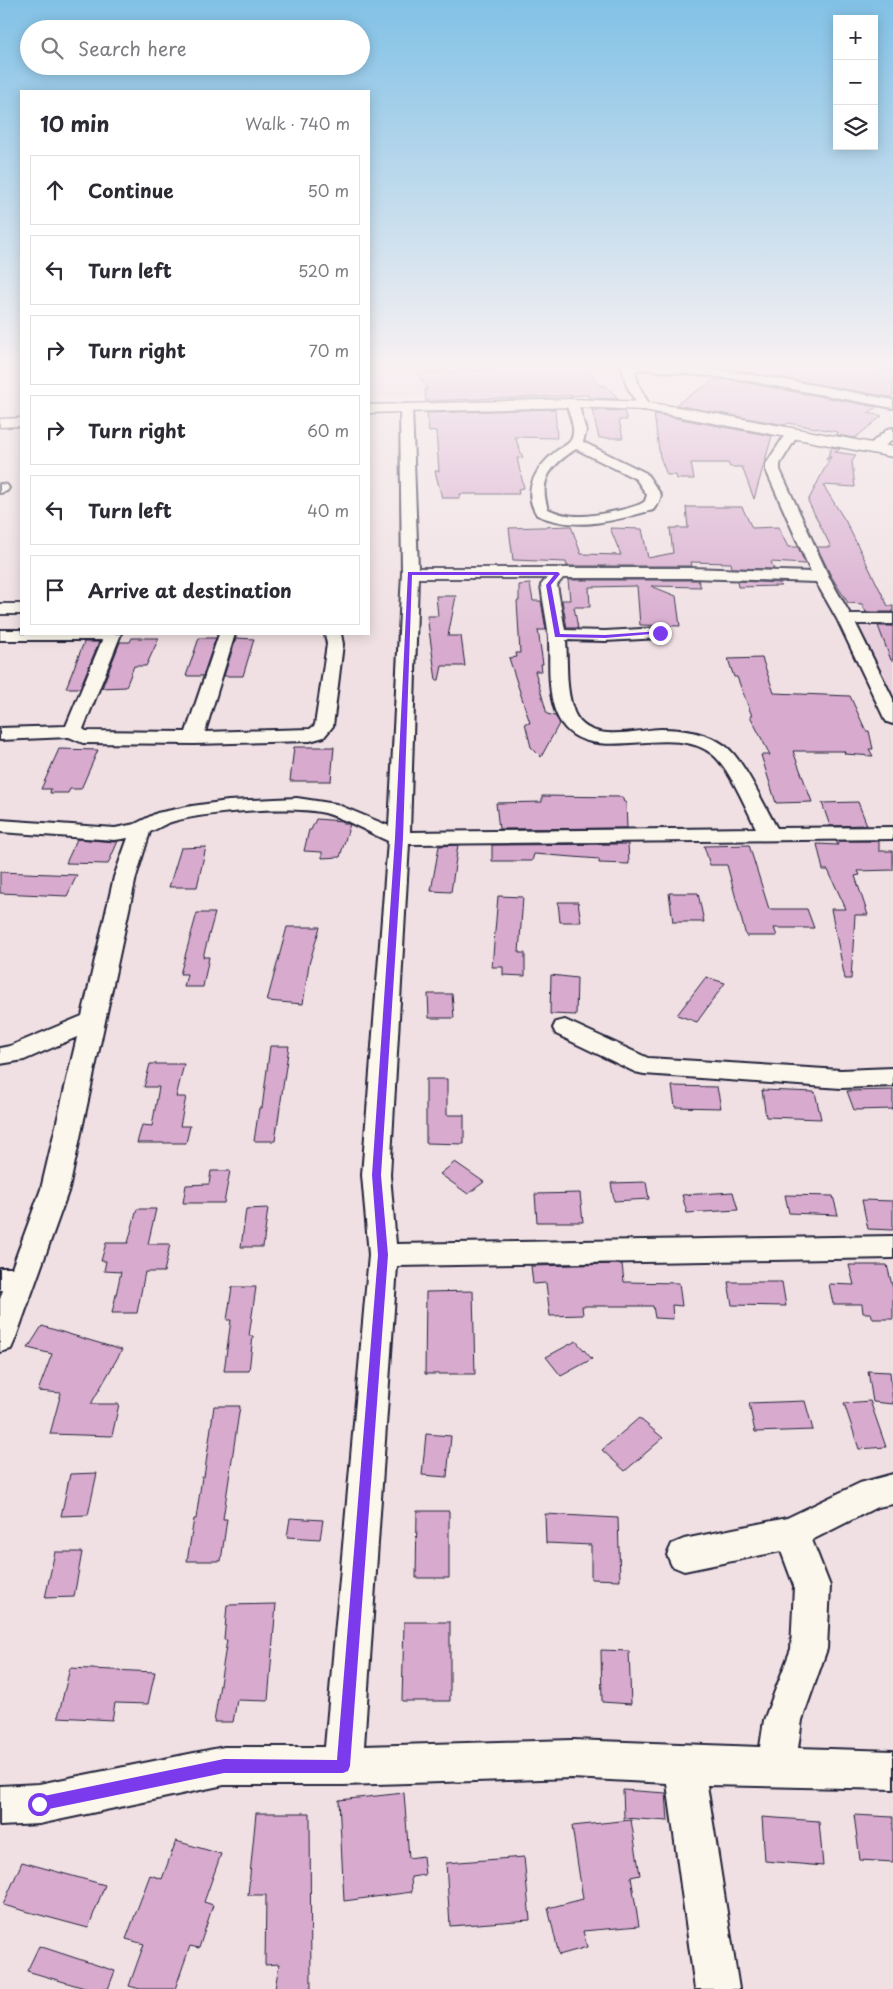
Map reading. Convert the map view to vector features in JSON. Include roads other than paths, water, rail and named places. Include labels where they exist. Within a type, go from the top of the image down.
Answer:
[{"type":"street","points":[[343,1766],[383,1255],[376,1175],[399,838],[410,573],[407,457]]},
{"type":"street","points":[[558,457],[540,477],[536,486],[542,512],[558,519],[582,521],[648,507],[654,495],[641,476],[602,457]]},
{"type":"street","points":[[778,457],[773,464],[773,470],[821,576],[845,619],[893,718]]},
{"type":"street","points":[[410,573],[690,573],[821,576]]},
{"type":"street","points":[[558,574],[548,585],[557,635],[561,693],[563,704],[571,722],[580,732],[595,737],[676,736],[709,744],[725,755],[770,834]]},
{"type":"street","points":[[0,624],[10,609]]},
{"type":"street","points":[[845,619],[893,619]]},
{"type":"street","points":[[557,635],[605,636],[660,633]]},
{"type":"street","points":[[0,635],[20,635]]},
{"type":"street","points":[[74,731],[113,635]]},
{"type":"street","points":[[194,738],[227,635]]},
{"type":"street","points":[[0,734],[74,731],[83,737],[194,738],[310,735],[317,733],[324,726],[335,644],[333,635]]},
{"type":"street","points":[[0,826],[115,834],[141,830],[164,817],[228,806],[297,804],[329,808],[399,838],[893,833]]},
{"type":"street","points":[[0,1340],[12,1279],[55,1188],[125,878],[141,830]]},
{"type":"street","points":[[0,1056],[15,1054],[92,1021]]},
{"type":"street","points":[[565,1028],[644,1066],[841,1079],[893,1077]]},
{"type":"street","points":[[383,1255],[893,1247]]},
{"type":"street","points":[[684,1555],[792,1533],[872,1493],[893,1489]]},
{"type":"street","points":[[776,1767],[783,1720],[810,1649],[812,1586],[792,1533]]},
{"type":"street","points":[[0,1806],[39,1804],[224,1766],[343,1766],[572,1759],[684,1765],[893,1770]]},
{"type":"street","points":[[684,1765],[716,1989]]}]
